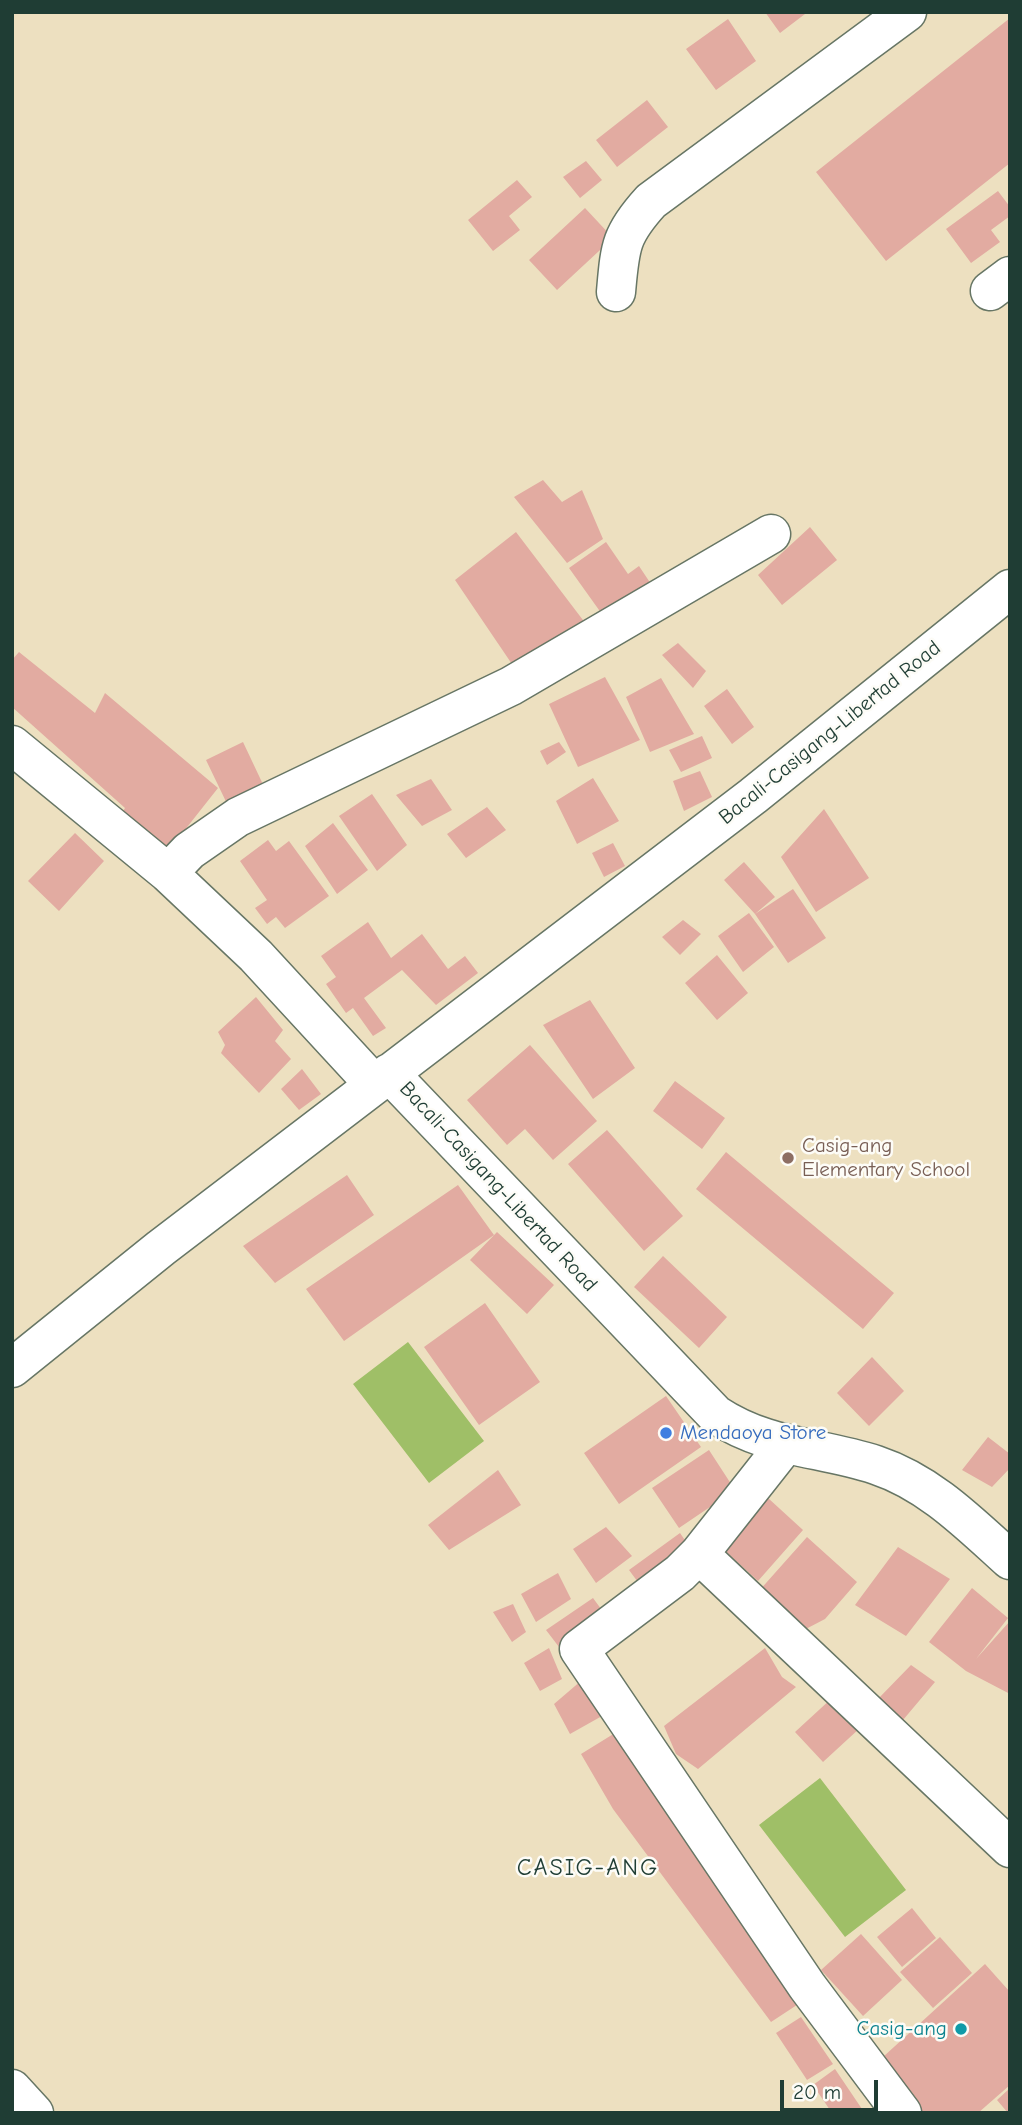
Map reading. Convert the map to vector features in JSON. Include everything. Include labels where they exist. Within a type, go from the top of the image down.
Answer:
[{"type":"street","points":[[615,292],[620,246],[632,221],[651,201],[907,12]]},
{"type":"street","points":[[168,873],[189,851],[238,817],[511,687],[771,534]]},
{"type":"street","name":"Bacali-Casigang-Libertad Road","points":[[1010,589],[753,796],[382,1078],[708,1407],[740,1430],[785,1445],[876,1465],[904,1476],[934,1494],[1010,1560]]},
{"type":"street","points":[[12,745],[168,873],[382,1078],[161,1248],[12,1368]]},
{"type":"street","points":[[785,1445],[699,1554],[657,1593],[579,1649],[807,1986],[902,2113]]},
{"type":"street","points":[[699,1554],[1010,1847]]},
{"type":"street","points":[[12,2089],[34,2113]]},
{"type":"green space","points":[[408,1342],[484,1441],[429,1483],[353,1384]]},
{"type":"green space","points":[[820,1778],[906,1890],[845,1937],[759,1825]]},
{"type":"building","points":[[765,12],[804,12],[805,14],[780,33]]},
{"type":"building","points":[[1010,18],[1010,163],[886,261],[816,172]]},
{"type":"building","points":[[728,19],[756,61],[716,90],[686,49]]},
{"type":"building","points":[[647,100],[668,127],[617,167],[596,140]]},
{"type":"building","points":[[586,161],[602,180],[580,198],[563,177]]},
{"type":"building","points":[[517,180],[532,197],[509,216],[520,230],[493,251],[468,220]]},
{"type":"building","points":[[998,191],[1010,207],[1010,216],[991,230],[1000,242],[971,263],[946,229]]},
{"type":"building","points":[[585,208],[613,238],[557,290],[529,260]]},
{"type":"building","points":[[543,480],[562,502],[582,490],[603,539],[567,563],[514,497]]},
{"type":"building","points":[[810,527],[837,560],[782,605],[758,575]]},
{"type":"building","points":[[516,532],[589,628],[518,673],[455,580]]},
{"type":"building","points":[[606,542],[628,574],[639,566],[651,584],[604,617],[569,568]]},
{"type":"building","points":[[678,643],[706,671],[693,688],[662,655]]},
{"type":"building","points":[[19,652],[95,713],[105,693],[218,788],[169,850],[119,818],[125,808],[12,707],[12,660]]},
{"type":"building","points":[[605,677],[640,740],[578,767],[549,704]]},
{"type":"building","points":[[661,678],[694,734],[650,752],[626,697]]},
{"type":"building","points":[[727,689],[754,727],[732,744],[704,706]]},
{"type":"building","points":[[702,736],[712,758],[681,772],[669,750]]},
{"type":"building","points":[[243,742],[268,795],[231,812],[206,760]]},
{"type":"building","points":[[559,742],[566,752],[547,765],[540,751]]},
{"type":"building","points":[[700,771],[712,797],[684,811],[673,781]]},
{"type":"building","points":[[593,778],[619,821],[577,844],[556,801]]},
{"type":"building","points":[[431,779],[452,810],[422,826],[396,795]]},
{"type":"building","points":[[372,794],[407,845],[377,871],[339,816]]},
{"type":"building","points":[[487,807],[506,830],[466,858],[447,834]]},
{"type":"building","points":[[824,809],[869,878],[816,912],[781,857]]},
{"type":"building","points":[[333,823],[368,870],[337,894],[305,846]]},
{"type":"building","points":[[75,833],[104,861],[59,911],[28,881]]},
{"type":"building","points":[[268,840],[276,851],[289,841],[329,896],[285,928],[276,917],[267,924],[255,908],[267,900],[240,861]]},
{"type":"building","points":[[613,843],[625,866],[604,877],[592,853]]},
{"type":"building","points":[[744,862],[775,897],[755,914],[724,880]]},
{"type":"building","points":[[793,889],[826,938],[788,963],[755,914]]},
{"type":"building","points":[[749,913],[774,947],[743,972],[718,936]]},
{"type":"building","points":[[683,920],[701,934],[680,955],[662,937]]},
{"type":"building","points":[[368,922],[391,958],[422,934],[448,969],[465,956],[478,973],[436,1005],[402,970],[364,998],[386,1028],[373,1036],[353,1008],[346,1013],[326,984],[336,977],[321,956]]},
{"type":"building","points":[[717,955],[748,993],[717,1020],[685,983]]},
{"type":"building","points":[[256,997],[283,1030],[275,1041],[291,1059],[259,1093],[221,1053],[225,1045],[218,1032]]},
{"type":"building","points":[[590,1000],[635,1068],[593,1099],[543,1025]]},
{"type":"building","points":[[530,1045],[597,1121],[553,1160],[525,1129],[507,1145],[467,1100]]},
{"type":"building","points":[[302,1069],[321,1094],[299,1110],[281,1089]]},
{"type":"building","points":[[675,1081],[725,1118],[702,1149],[653,1111]]},
{"type":"building","points":[[607,1130],[683,1216],[644,1251],[568,1164]]},
{"type":"building","points":[[726,1152],[894,1293],[863,1329],[696,1189]]},
{"type":"building","points":[[347,1175],[374,1215],[275,1283],[243,1246]]},
{"type":"building","points":[[458,1185],[494,1235],[344,1341],[306,1289]]},
{"type":"building","points":[[497,1232],[554,1285],[527,1314],[470,1260]]},
{"type":"building","points":[[663,1256],[727,1317],[699,1348],[634,1287]]},
{"type":"building","points":[[485,1303],[540,1382],[479,1425],[424,1347]]},
{"type":"building","points":[[872,1357],[904,1391],[869,1426],[837,1393]]},
{"type":"building","points":[[666,1396],[701,1447],[619,1504],[584,1453]]},
{"type":"building","points":[[988,1437],[1010,1454],[1010,1468],[992,1487],[962,1470]]},
{"type":"building","points":[[709,1450],[735,1490],[679,1528],[652,1488]]},
{"type":"building","points":[[498,1470],[521,1505],[449,1550],[428,1525]]},
{"type":"building","points":[[768,1498],[803,1530],[758,1581],[723,1549]]},
{"type":"building","points":[[606,1527],[632,1556],[596,1583],[573,1549]]},
{"type":"building","points":[[680,1533],[693,1552],[643,1589],[629,1570]]},
{"type":"building","points":[[807,1537],[857,1582],[825,1619],[802,1631],[758,1592]]},
{"type":"building","points":[[898,1547],[950,1579],[906,1636],[855,1605]]},
{"type":"building","points":[[558,1573],[571,1599],[536,1622],[521,1594]]},
{"type":"building","points":[[972,1588],[1008,1618],[976,1659],[1010,1621],[1010,1694],[966,1671],[929,1642]]},
{"type":"building","points":[[593,1598],[604,1613],[559,1647],[546,1630]]},
{"type":"building","points":[[513,1604],[526,1632],[512,1642],[493,1612]]},
{"type":"building","points":[[549,1648],[562,1679],[540,1691],[524,1663]]},
{"type":"building","points":[[765,1648],[782,1677],[796,1687],[698,1769],[676,1754],[664,1726]]},
{"type":"building","points":[[911,1665],[935,1682],[903,1720],[891,1714],[877,1700]]},
{"type":"building","points":[[582,1680],[602,1716],[570,1734],[554,1704]]},
{"type":"building","points":[[832,1698],[860,1728],[823,1762],[795,1732]]},
{"type":"building","points":[[615,1733],[803,2001],[771,2022],[613,1809],[581,1754]]},
{"type":"building","points":[[912,1908],[936,1938],[902,1967],[877,1937]]},
{"type":"building","points":[[861,1934],[902,1980],[863,2016],[821,1970]]},
{"type":"building","points":[[940,1937],[972,1973],[933,2008],[900,1972]]},
{"type":"building","name":"Casig-ang","points":[[985,1964],[1010,1992],[1010,2085],[978,2113],[913,2113],[872,2067]]},
{"type":"building","points":[[801,2017],[833,2064],[807,2080],[776,2033]]},
{"type":"building","points":[[835,2069],[864,2112],[832,2113],[813,2085]]},
{"type":"building","points":[[1010,2088],[1010,2113],[1008,2113],[997,2100]]},
{"type":"place","name":"Casig-ang Elementary School","points":[[788,1158]]},
{"type":"place","name":"Mendaoya Store","points":[[666,1433]]},
{"type":"place","name":"Casig-ang","points":[[961,2029]]},
{"type":"district","name":"CASIG-ANG","points":[[588,1868]]}]
